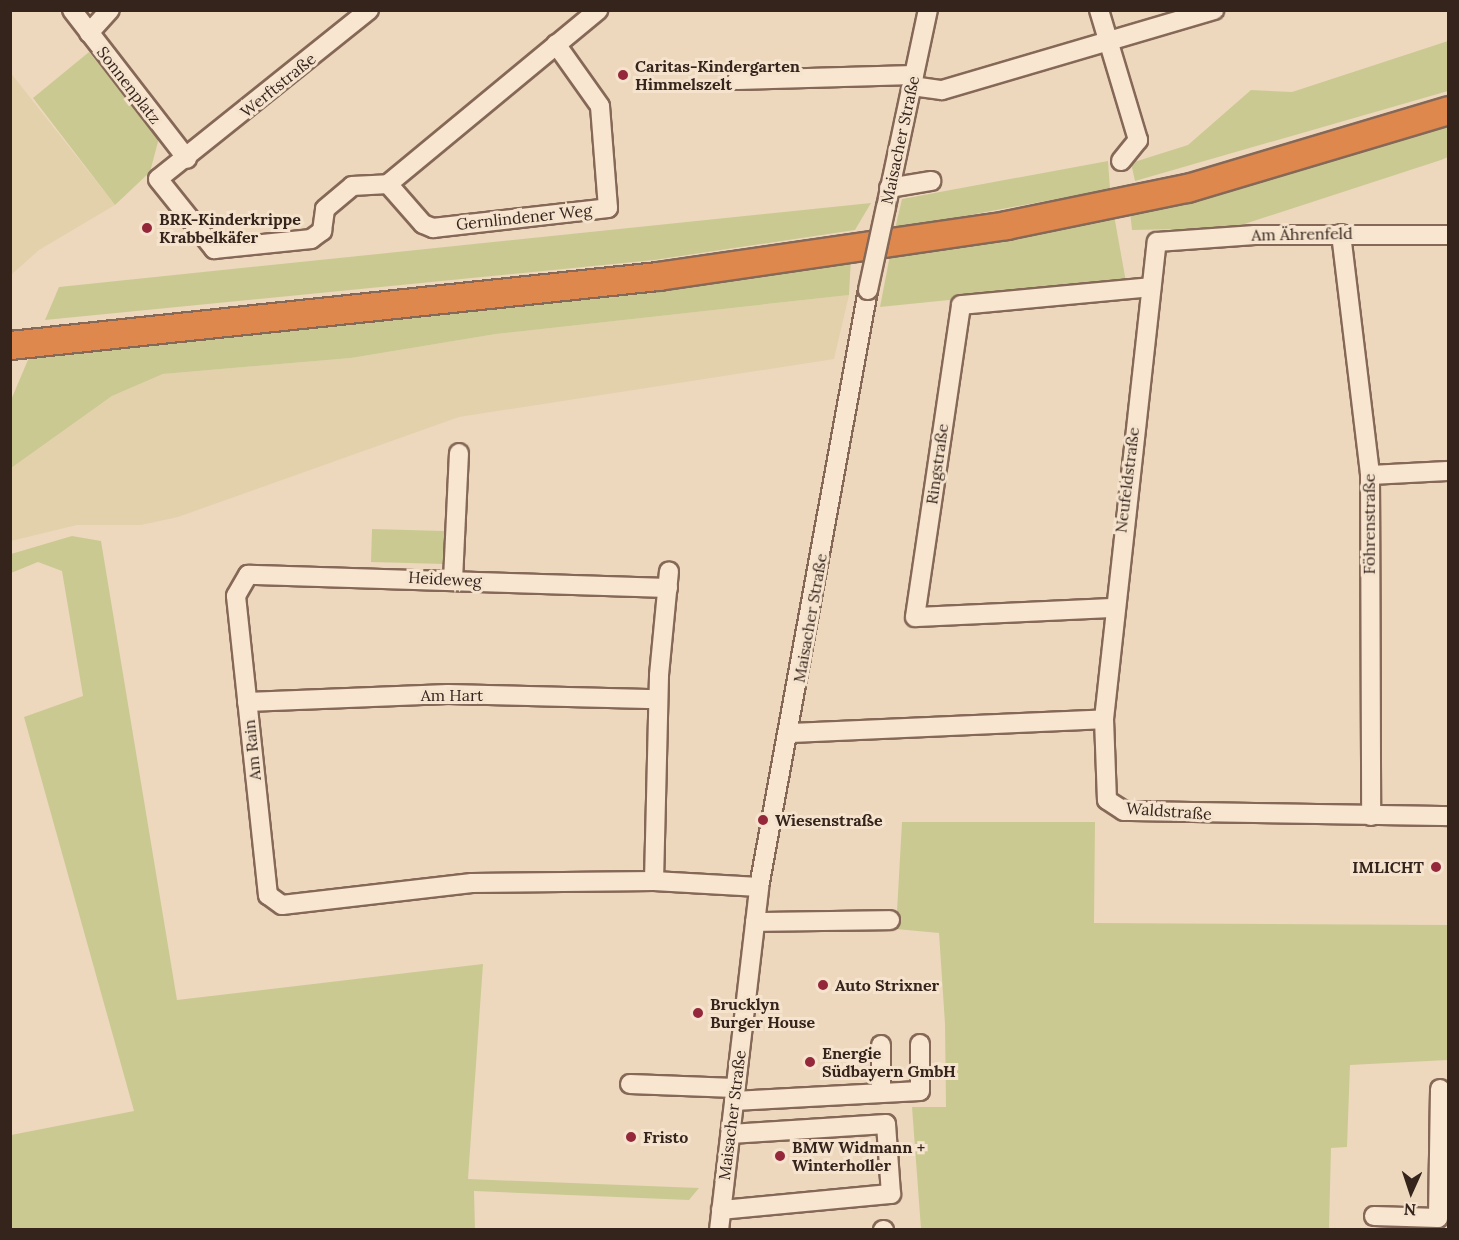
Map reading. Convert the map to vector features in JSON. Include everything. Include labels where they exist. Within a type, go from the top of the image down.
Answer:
[{"type":"highway","points":[[10,345],[658,276],[1006,225],[1187,188],[1449,110]]},
{"type":"street","name":"Sonnenplatz","points":[[72,10],[187,159]]},
{"type":"street","points":[[89,33],[110,10]]},
{"type":"street","name":"Werftstraße","points":[[369,10],[187,159],[158,180],[214,249],[311,239],[322,231],[325,209],[352,186],[388,184]]},
{"type":"street","points":[[388,184],[598,10]]},
{"type":"street","name":"Maisacher Straße","points":[[719,1230],[759,887],[789,733],[868,290],[928,10]]},
{"type":"street","points":[[1099,10],[1138,140],[1122,161]]},
{"type":"street","points":[[737,80],[913,81],[942,90],[1214,10]]},
{"type":"street","name":"Gernlindener Weg","points":[[388,184],[423,224],[433,228],[608,208],[600,106],[556,44]]},
{"type":"street","points":[[889,188],[931,181]]},
{"type":"street","name":"Am Ährenfeld","points":[[1157,242],[1341,234],[1449,235]]},
{"type":"street","name":"Föhrenstraße","points":[[1341,234],[1370,475],[1371,816]]},
{"type":"street","name":"Neufeldstraße","points":[[1104,719],[1113,608],[1157,242]]},
{"type":"street","name":"Ringstraße","points":[[1113,608],[915,617],[961,305],[1152,287]]},
{"type":"street","points":[[453,580],[459,453]]},
{"type":"street","points":[[1370,475],[1449,471]]},
{"type":"street","name":"Heideweg","points":[[236,596],[239,584],[260,572],[453,580],[668,580],[658,699],[654,881]]},
{"type":"street","name":"Am Rain","points":[[236,596],[272,903],[472,883],[654,881]]},
{"type":"street","name":"Am Hart","points":[[247,702],[448,694],[658,699]]},
{"type":"street","points":[[789,733],[1104,719]]},
{"type":"street","name":"Waldstraße","points":[[1104,719],[1107,800],[1124,811],[1449,816]]},
{"type":"street","points":[[654,881],[759,887]]},
{"type":"street","points":[[755,922],[890,920]]},
{"type":"street","points":[[630,1084],[735,1094],[920,1091],[920,1044]]},
{"type":"street","points":[[880,1046],[881,1092]]},
{"type":"street","points":[[1374,1216],[1438,1218],[1443,1192],[1440,1089]]},
{"type":"street","points":[[721,1210],[891,1194],[886,1124],[730,1134]]},
{"type":"shaded area","points":[[1448,41],[1448,91],[1135,181],[1131,163],[1188,145],[1251,90],[1292,92]]},
{"type":"shaded area","points":[[89,52],[159,138],[150,172],[115,205],[33,98]]},
{"type":"shaded area","points":[[10,72],[115,205],[39,250],[11,275]]},
{"type":"shaded area","points":[[1448,120],[1448,157],[1441,160],[1232,228],[1132,230],[1130,211]]},
{"type":"shaded area","points":[[1108,161],[1110,189],[895,229],[902,199]]},
{"type":"shaded area","points":[[871,203],[855,230],[654,260],[45,320],[59,287]]},
{"type":"shaded area","points":[[1114,215],[1126,282],[880,307],[890,255]]},
{"type":"shaded area","points":[[851,258],[849,295],[496,334],[351,358],[163,374],[112,396],[11,468],[11,400],[30,355],[661,290]]},
{"type":"shaded area","points":[[849,295],[834,359],[459,417],[178,517],[141,525],[77,525],[11,541],[10,468],[112,396],[163,374],[351,358],[496,334]]},
{"type":"shaded area","points":[[372,529],[445,531],[444,564],[371,562]]},
{"type":"shaded area","points":[[72,536],[101,541],[177,1000],[483,964],[468,1179],[699,1188],[689,1200],[474,1191],[475,1230],[11,1229],[11,1135],[134,1111],[24,717],[83,696],[62,571],[38,562],[11,573],[11,554]]},
{"type":"shaded area","points":[[902,822],[1095,822],[1094,923],[1448,925],[1448,1060],[1350,1065],[1347,1147],[1331,1148],[1329,1229],[921,1229],[912,1107],[946,1107],[945,1024],[939,933],[896,929]]},
{"type":"place","name":"Caritas-Kindergarten Himmelszelt","points":[[623,75]]},
{"type":"place","name":"BRK-Kinderkrippe Krabbelkäfer","points":[[147,228]]},
{"type":"place","name":"Wiesenstraße","points":[[763,820]]},
{"type":"place","name":"IMLICHT","points":[[1436,867]]},
{"type":"place","name":"Auto Strixner","points":[[823,985]]},
{"type":"place","name":"Brucklyn Burger House","points":[[698,1013]]},
{"type":"place","name":"Energie Südbayern GmbH","points":[[810,1062]]},
{"type":"place","name":"Fristo","points":[[631,1137]]},
{"type":"place","name":"BMW Widmann + Winterholler","points":[[780,1156]]}]
